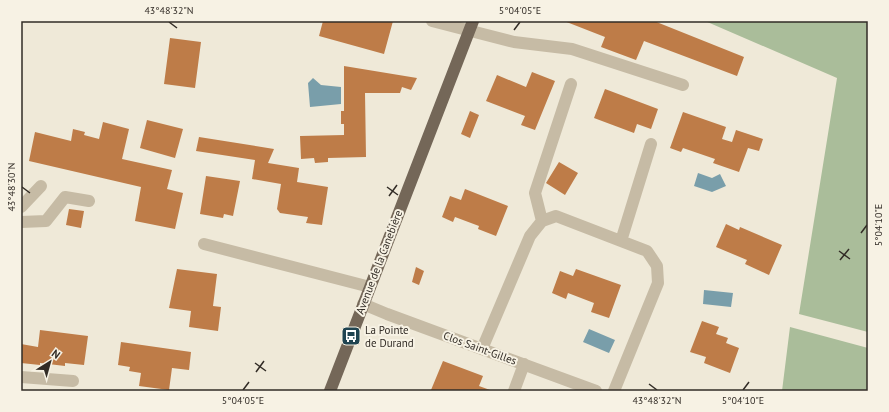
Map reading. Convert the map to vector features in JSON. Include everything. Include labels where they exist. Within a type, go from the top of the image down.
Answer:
[{"type":"main road","name":"Avenue de la Canebière","points":[[330,391],[471,26]]},
{"type":"lane","points":[[432,21],[471,26],[514,42],[572,50],[683,85]]},
{"type":"lane","points":[[542,221],[534,193],[571,84]]},
{"type":"lane","points":[[621,241],[651,144]]},
{"type":"lane","points":[[21,207],[41,186]]},
{"type":"lane","points":[[21,222],[46,221],[65,197],[88,201]]},
{"type":"lane","points":[[482,349],[530,236],[542,221],[556,216],[647,251],[657,266],[658,284],[614,391]]},
{"type":"lane","points":[[204,244],[370,287]]},
{"type":"lane","name":"Clos Saint-Gilles","points":[[363,304],[596,391]]},
{"type":"lane","points":[[514,391],[524,364]]},
{"type":"lane","points":[[21,377],[73,381]]},
{"type":"green space","points":[[705,21],[868,21],[868,332],[799,314],[837,78]]},
{"type":"green space","points":[[790,327],[868,348],[868,391],[782,391]]},
{"type":"water","points":[[313,78],[321,85],[341,87],[341,104],[310,107],[308,83]]},
{"type":"water","points":[[698,173],[712,178],[720,174],[726,186],[712,192],[694,186]]},
{"type":"water","points":[[704,290],[733,293],[731,307],[703,304]]},
{"type":"water","points":[[589,329],[615,340],[609,353],[583,342]]},
{"type":"building","points":[[323,21],[393,21],[384,54],[319,36]]},
{"type":"building","points":[[564,21],[654,21],[744,57],[737,76],[644,41],[636,60],[601,47],[605,37]]},
{"type":"building","points":[[170,38],[201,42],[195,88],[164,84]]},
{"type":"building","points":[[344,66],[417,78],[411,90],[402,87],[400,93],[365,93],[366,157],[328,158],[328,162],[315,163],[314,158],[301,159],[300,136],[344,135],[344,124],[341,124],[341,111],[344,111]]},
{"type":"building","points":[[532,72],[555,81],[535,130],[521,125],[525,116],[486,101],[497,75],[526,87]]},
{"type":"building","points":[[605,89],[658,109],[651,129],[637,124],[634,133],[594,118]]},
{"type":"building","points":[[470,111],[479,115],[470,138],[461,134]]},
{"type":"building","points":[[683,112],[726,127],[722,139],[732,142],[736,130],[763,139],[759,151],[748,148],[739,172],[713,163],[715,159],[683,148],[681,152],[670,148]]},
{"type":"building","points":[[147,120],[183,129],[175,158],[140,148]]},
{"type":"building","points":[[103,122],[129,129],[122,159],[172,170],[167,189],[183,193],[175,229],[135,221],[141,187],[29,161],[35,132],[71,141],[73,129],[85,132],[84,135],[99,139]]},
{"type":"building","points":[[199,137],[274,149],[268,163],[299,168],[297,182],[328,187],[322,225],[306,223],[308,217],[280,213],[277,209],[281,184],[252,179],[255,160],[196,151]]},
{"type":"building","points":[[559,162],[578,173],[565,195],[546,183]]},
{"type":"building","points":[[206,176],[240,181],[233,216],[224,214],[223,218],[200,214]]},
{"type":"building","points":[[465,189],[508,206],[496,236],[478,229],[479,226],[455,217],[453,222],[442,217],[450,196],[461,200]]},
{"type":"building","points":[[69,209],[84,211],[81,228],[66,225]]},
{"type":"building","points":[[726,224],[739,230],[740,227],[782,245],[769,275],[745,264],[747,260],[716,247]]},
{"type":"building","points":[[416,267],[424,271],[419,285],[412,282]]},
{"type":"building","points":[[177,269],[217,274],[213,306],[221,307],[218,331],[189,327],[191,311],[169,308]]},
{"type":"building","points":[[576,269],[621,285],[609,318],[591,312],[594,303],[568,293],[566,299],[552,293],[560,271],[573,276]]},
{"type":"building","points":[[702,321],[719,327],[716,334],[728,338],[726,343],[739,348],[730,373],[704,363],[706,357],[690,352]]},
{"type":"building","points":[[40,330],[88,336],[84,365],[65,363],[65,366],[40,363],[40,365],[21,363],[21,344],[38,347]]},
{"type":"building","points":[[121,342],[191,352],[189,370],[172,368],[169,390],[139,386],[141,373],[129,371],[130,367],[118,365]]},
{"type":"building","points":[[443,361],[483,376],[479,386],[490,391],[431,390]]},
{"type":"place","name":"La Pointe de Durand","points":[[351,336]]}]
